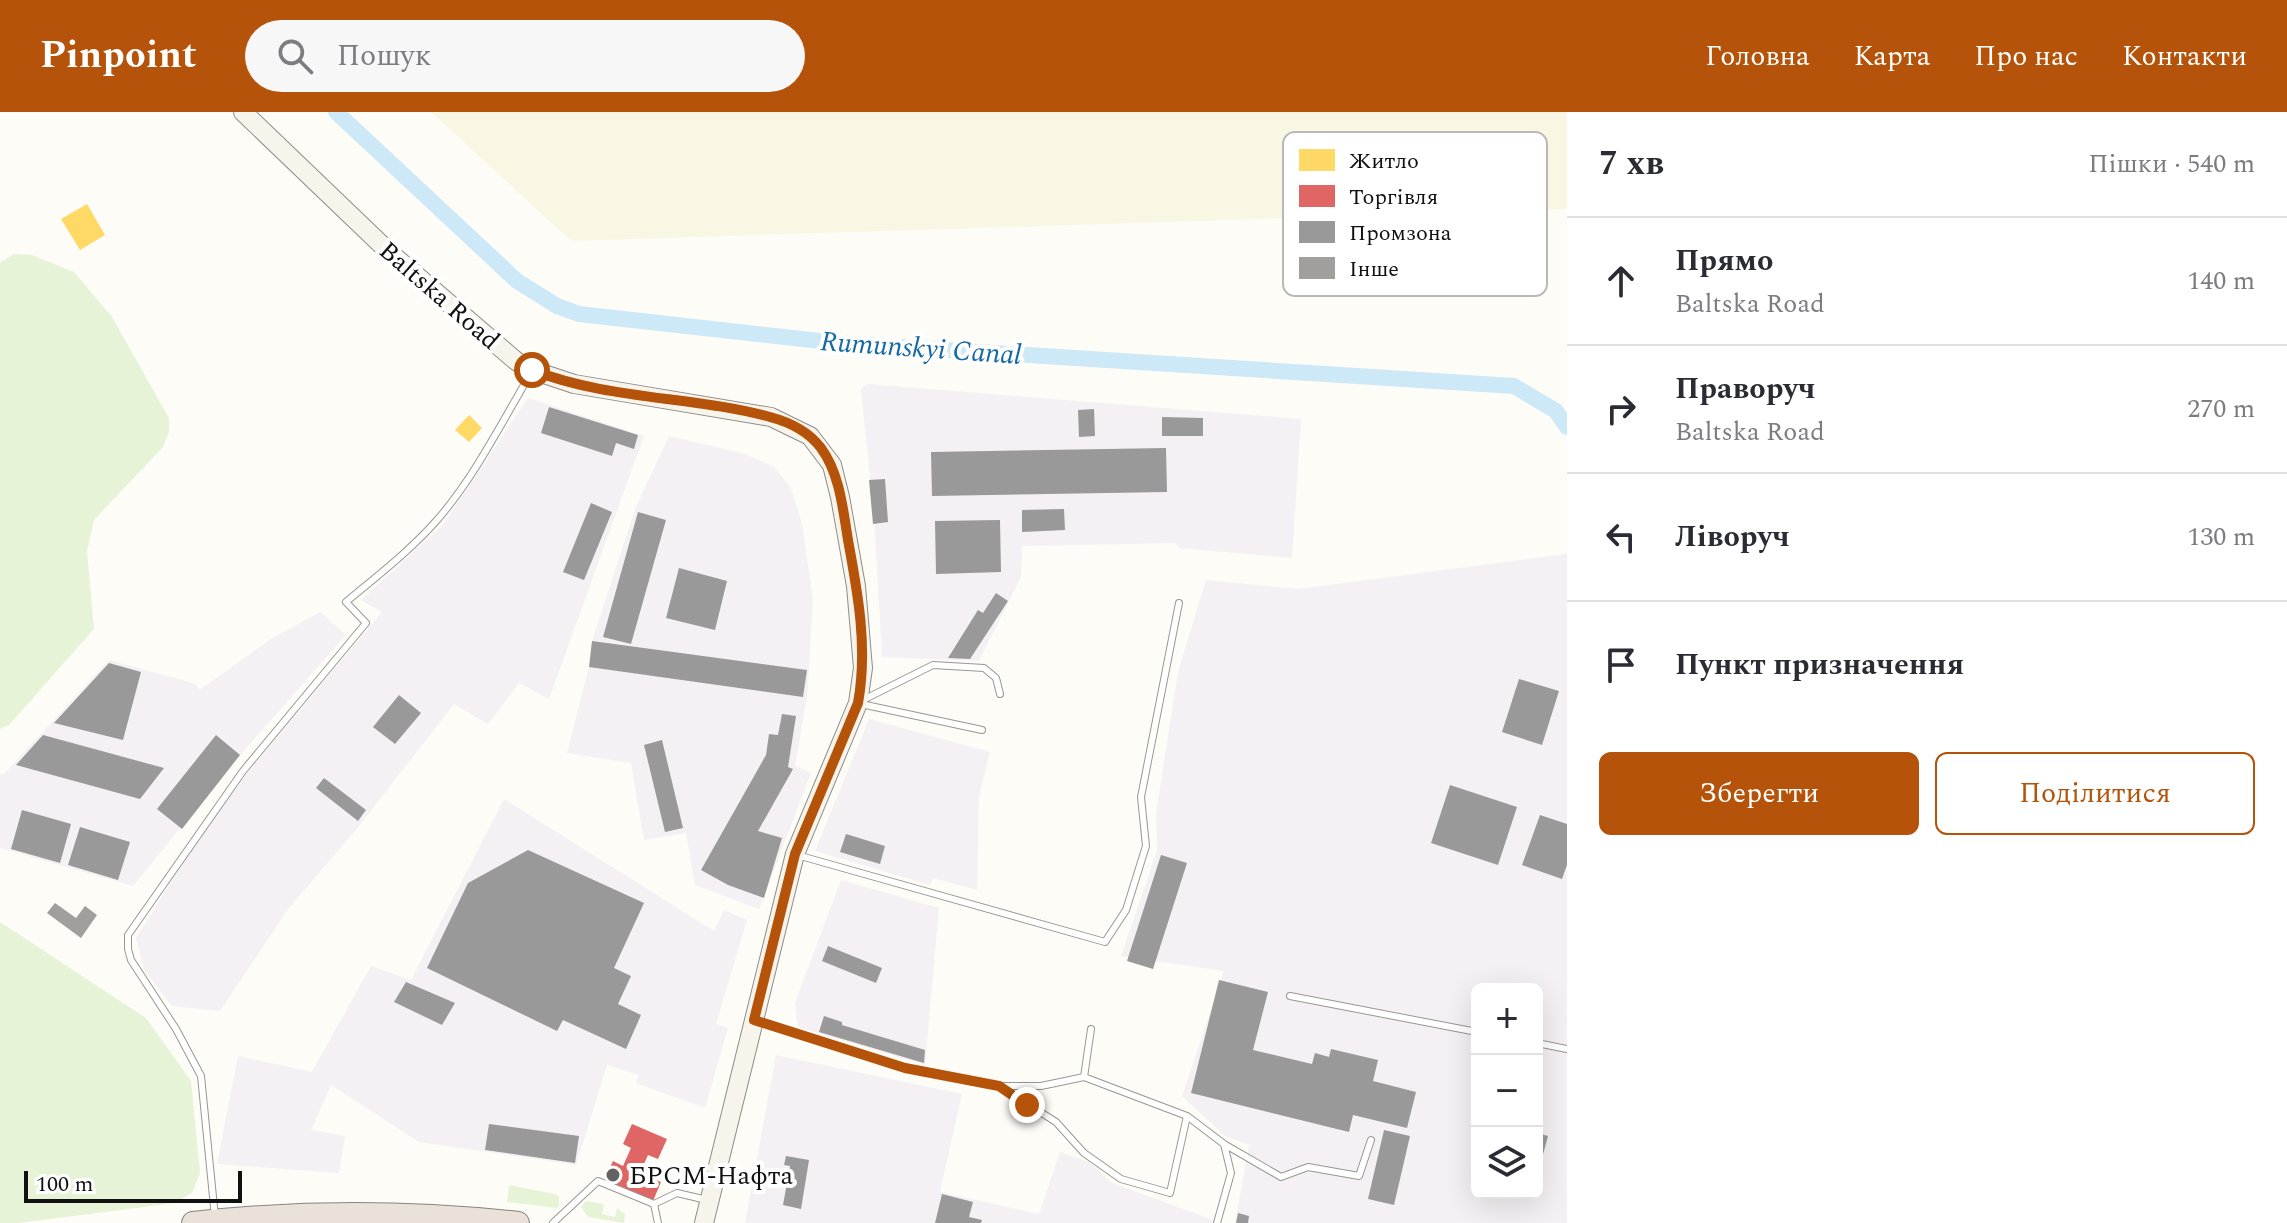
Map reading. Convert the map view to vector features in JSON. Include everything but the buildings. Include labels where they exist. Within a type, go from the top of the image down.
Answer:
[{"type":"highway","points":[[204,1222],[298,1214],[380,1213],[518,1223]]},
{"type":"main road","name":"Baltska Road","points":[[243,112],[389,252],[516,361],[532,370],[574,384],[771,417],[810,436],[832,465],[856,586],[863,668],[858,703],[795,854],[704,1223]]},
{"type":"lane","points":[[204,1222],[201,1076],[176,1029],[131,960],[128,935],[243,771],[366,623],[346,602],[413,545],[439,518],[469,476],[532,370]]},
{"type":"lane","points":[[795,854],[1105,942],[1126,910],[1146,846],[1141,797],[1179,603]]},
{"type":"lane","points":[[858,703],[933,665],[984,668],[996,678],[1000,694]]},
{"type":"lane","points":[[858,703],[982,730]]},
{"type":"lane","points":[[1290,996],[1471,1031]]},
{"type":"lane","points":[[754,1020],[905,1068],[999,1086],[1041,1086],[1084,1077],[1187,1116],[1224,1144],[1281,1177],[1308,1167],[1359,1176],[1371,1140]]},
{"type":"lane","points":[[1084,1077],[1091,1029]]},
{"type":"lane","points":[[1543,1044],[1567,1049]]},
{"type":"lane","points":[[999,1086],[1056,1122],[1084,1153],[1121,1179],[1170,1193],[1187,1116]]},
{"type":"lane","points":[[1217,1223],[1231,1173],[1224,1144]]},
{"type":"lane","points":[[553,1223],[598,1181],[654,1204],[677,1193],[709,1200]]},
{"type":"lane","points":[[654,1204],[658,1223]]},
{"type":"shaded area","points":[[431,112],[1567,112],[1567,209],[1547,210],[1547,132],[1283,132],[1283,218],[571,241]]},
{"type":"shaded area","points":[[867,384],[1301,419],[1292,558],[1180,548],[1175,543],[1022,546],[1021,577],[979,661],[882,657],[874,516],[861,389]]},
{"type":"shaded area","points":[[528,398],[644,436],[549,699],[519,683],[488,724],[454,704],[355,831],[289,908],[220,1011],[172,1006],[145,971],[136,938],[201,835],[247,774],[382,612],[361,600],[442,526]]},
{"type":"shaded area","points":[[669,436],[745,454],[774,467],[791,488],[802,524],[813,600],[807,697],[795,766],[811,773],[759,909],[695,885],[686,833],[644,840],[631,763],[567,753],[589,667],[592,641],[636,507]]},
{"type":"shaded area","points":[[1567,554],[1567,1223],[1235,1223],[1249,1145],[1225,1136],[1182,1096],[1224,971],[1121,956],[1157,851],[1156,814],[1178,672],[1206,580],[1298,589]]},
{"type":"shaded area","points":[[320,612],[346,635],[240,755],[133,886],[0,848],[0,774],[4,774],[109,660],[196,684],[199,690],[271,639]]},
{"type":"shaded area","points":[[869,719],[990,752],[979,796],[977,890],[933,878],[930,885],[815,851]]},
{"type":"shaded area","points":[[504,799],[714,931],[724,910],[747,920],[716,1024],[728,1028],[705,1108],[636,1083],[639,1075],[607,1065],[576,1165],[419,1142],[331,1085],[311,1130],[345,1136],[339,1173],[217,1164],[238,1056],[312,1072],[371,966],[411,980]]},
{"type":"shaded area","points":[[841,880],[939,908],[925,1065],[798,1027],[795,1003]]},
{"type":"shaded area","points":[[776,1055],[962,1094],[940,1192],[1039,1214],[1060,1152],[1089,1162],[1112,1183],[1213,1220],[1212,1223],[745,1223]]},
{"type":"green space","points":[[14,254],[32,255],[74,272],[112,317],[169,418],[169,432],[163,447],[94,520],[87,551],[94,629],[9,725],[0,729],[0,263]]},
{"type":"green space","points":[[0,922],[146,1018],[191,1081],[200,1173],[192,1193],[175,1203],[0,1223]]},
{"type":"green space","points":[[509,1185],[555,1194],[559,1197],[559,1206],[507,1202]]},
{"type":"green space","points":[[586,1201],[604,1204],[602,1214],[615,1217],[617,1208],[625,1214],[624,1223],[588,1217],[581,1207]]},
{"type":"waterway","name":"Rumunskyi Canal","points":[[336,112],[517,281],[557,306],[579,314],[838,343],[1514,386],[1556,411],[1567,427]]},
{"type":"place","name":"БРСМ-Нафта","points":[[613,1175]]},
{"type":"route","points":[[532,370],[574,384],[771,417],[794,426],[821,447],[832,465],[840,497],[856,586],[863,668],[858,703],[795,854],[754,1020],[905,1068],[999,1086],[1027,1105]]}]
